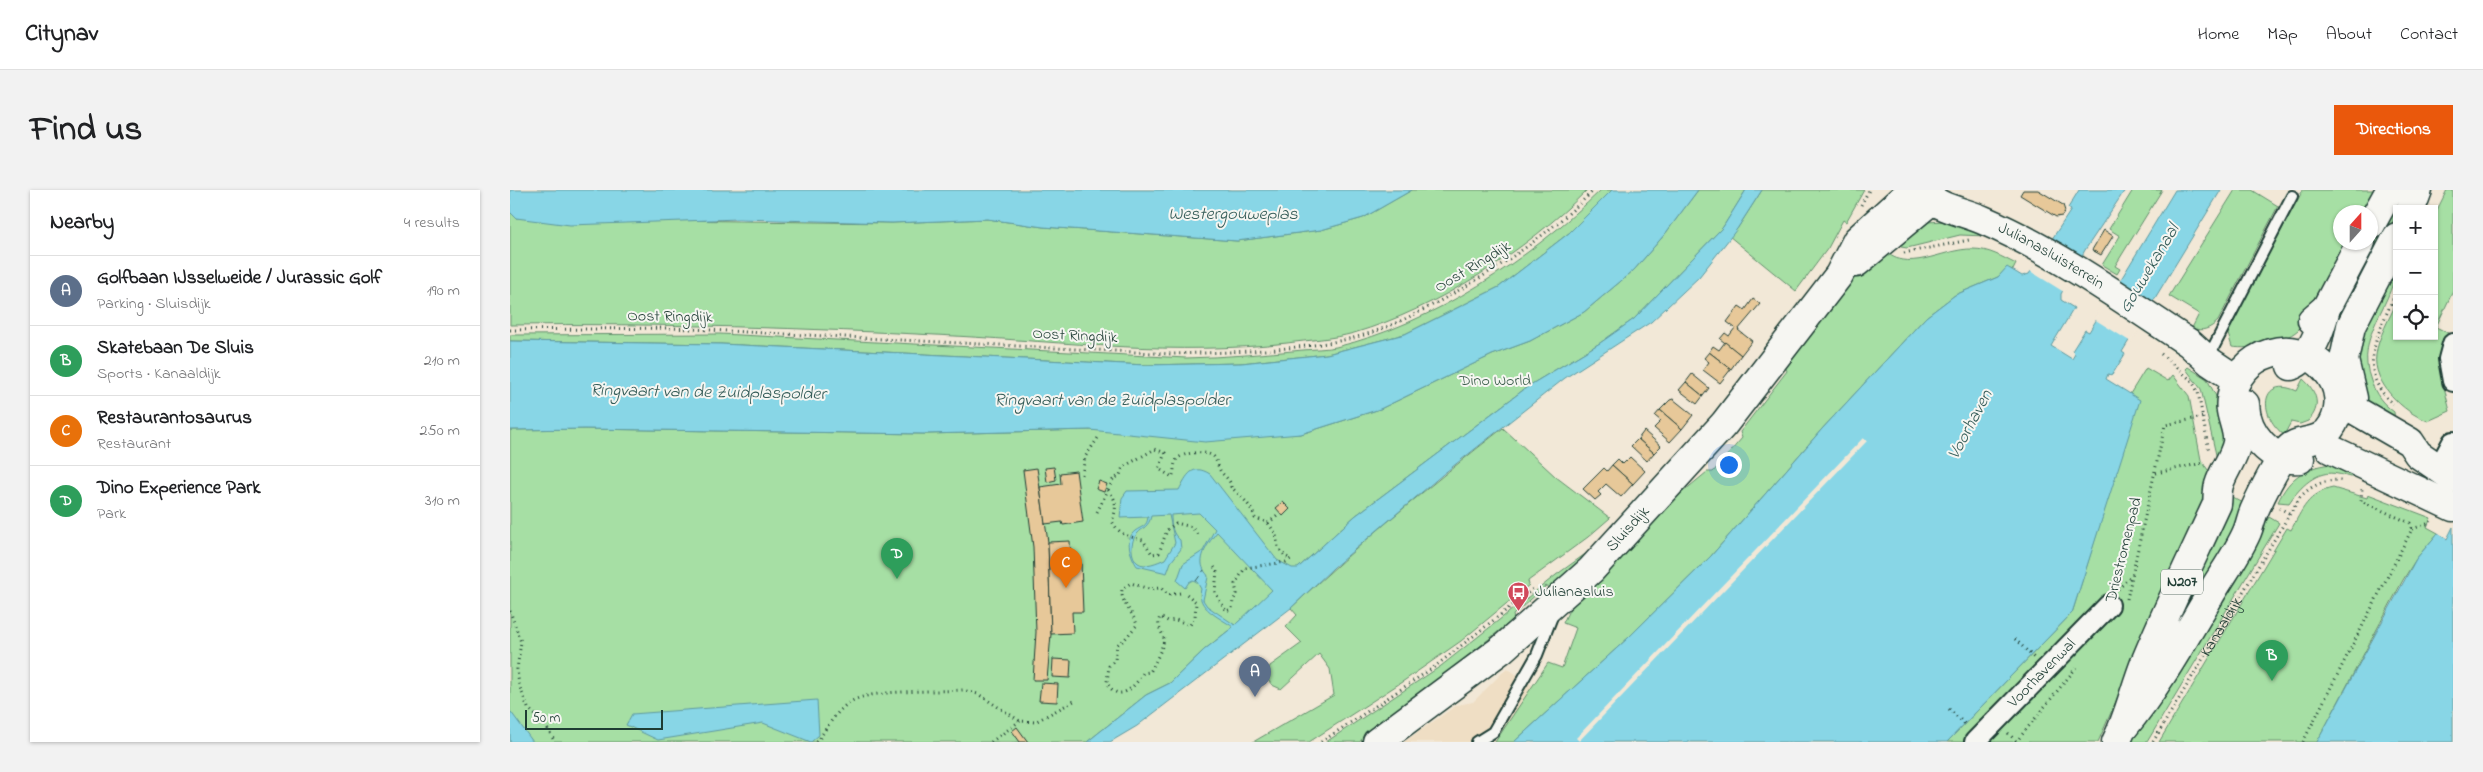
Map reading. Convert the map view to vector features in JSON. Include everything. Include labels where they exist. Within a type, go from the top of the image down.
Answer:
[{"type":"main road","points":[[2378,212],[2390,190]]},
{"type":"main road","points":[[2412,205],[2418,190]]},
{"type":"main road","name":"Sluisdijk","points":[[1378,742],[1502,649],[1591,570],[1640,519],[1724,424],[1839,275],[1873,223],[1922,193]]},
{"type":"main road","name":"Julianasluisterrein","points":[[1922,193],[1993,224],[2043,251],[2153,319],[2201,345],[2242,381]]},
{"type":"main road","points":[[2357,250],[2326,308],[2311,322],[2318,364],[2352,393],[2343,435],[2330,450],[2311,458],[2289,458],[2246,437],[2249,425],[2242,381],[2259,356],[2271,352],[2318,364],[2344,360],[2351,326],[2393,245]]},
{"type":"main road","points":[[2347,414],[2410,442],[2436,467]]},
{"type":"main road","name":"N207","points":[[2289,458],[2290,446],[2318,439],[2347,414]]},
{"type":"main road","name":"Kanaaldijk","points":[[2120,734],[2146,659],[2217,504],[2229,491],[2246,437]]},
{"type":"main road","points":[[2330,450],[2444,511]]},
{"type":"main road","name":"Kanaaldijk","points":[[2120,734],[2149,697],[2247,532],[2257,505],[2289,458]]},
{"type":"street","points":[[2453,344],[2449,359],[2453,381]]},
{"type":"street","points":[[2436,467],[2453,442]]},
{"type":"street","name":"Voorhavenwal","points":[[1974,737],[2117,606]]},
{"type":"lane","points":[[2201,345],[2292,196]]},
{"type":"lane","points":[[1476,742],[1493,732],[1537,655],[1558,599]]},
{"type":"path","name":"Oost Ringdijk","points":[[510,330],[670,328],[1172,354],[1243,352],[1300,346],[1355,337],[1406,318],[1430,306],[1480,279],[1527,248],[1570,213],[1594,190]]},
{"type":"path","points":[[1869,190],[1873,223]]},
{"type":"path","name":"Julianasluisterrein","points":[[1873,223],[1899,251],[1904,253],[1972,240]]},
{"type":"path","points":[[2393,298],[2371,355],[2375,378],[2380,389],[2398,408]]},
{"type":"path","name":"Driestromenpad","points":[[2117,606],[2155,473],[2165,425],[2203,417],[2198,392],[2192,380],[2155,349]]},
{"type":"path","points":[[1082,475],[1085,457],[1100,435]]},
{"type":"path","points":[[1097,512],[1123,467],[1155,449],[1164,453],[1159,469],[1172,478],[1176,461],[1179,458],[1197,453],[1207,453],[1214,458],[1221,471],[1231,483],[1231,487],[1239,492],[1246,504],[1253,510],[1255,518],[1268,523],[1276,534],[1276,543],[1285,556],[1291,559],[1286,562],[1245,568],[1236,584],[1237,594],[1233,601],[1232,610],[1226,611],[1214,588],[1217,576],[1212,564]]},
{"type":"path","points":[[2155,473],[2206,462]]},
{"type":"path","name":"Kanaaldijk","points":[[2153,742],[2300,496],[2310,487],[2332,480],[2350,482]]},
{"type":"path","points":[[2303,742],[2412,529],[2410,523],[2402,518],[2360,501],[2362,486],[2356,484]]},
{"type":"path","points":[[1108,490],[1115,500],[1116,513],[1112,521],[1124,536],[1143,540],[1149,552],[1156,555],[1171,526],[1182,522],[1196,531],[1198,536]]},
{"type":"path","points":[[2412,529],[2430,524],[2444,511]]},
{"type":"path","points":[[1268,523],[1280,514]]},
{"type":"path","points":[[1131,583],[1149,589],[1161,588],[1168,595],[1182,593],[1196,602],[1193,622],[1186,625],[1176,620],[1168,621],[1160,617],[1159,630],[1164,637],[1164,644],[1157,653],[1156,664],[1150,672],[1143,674],[1133,689],[1120,693],[1114,692],[1107,682],[1109,666],[1115,660],[1117,645],[1137,625],[1134,616],[1127,610],[1126,602],[1121,593],[1122,589],[1131,583]]},
{"type":"path","points":[[1321,742],[1433,668],[1533,589]]},
{"type":"path","points":[[510,611],[521,642],[517,668],[519,685],[528,708],[544,722],[554,742]]},
{"type":"path","points":[[2014,639],[2039,663]]},
{"type":"path","points":[[2006,731],[2016,742],[2077,667]]},
{"type":"path","points":[[817,742],[839,712],[852,701],[869,696],[963,690],[978,694],[1020,721],[1035,722],[1074,701]]},
{"type":"path","points":[[1949,709],[1974,737]]},
{"type":"path","points":[[990,742],[1020,721]]},
{"type":"shaded area","points":[[1507,668],[1533,686],[1495,742],[1404,742],[1457,705],[1473,702]]},
{"type":"green space","points":[[1412,190],[1587,190],[1537,234],[1479,275],[1417,309],[1354,333],[1337,337],[1246,347],[1163,348],[788,328],[677,325],[510,325],[510,212],[516,218],[892,223],[987,219],[1043,227],[1237,241],[1321,230],[1363,218]]},
{"type":"green space","points":[[1601,190],[1612,190],[1569,233],[1499,287],[1405,334],[1327,354],[1241,363],[1146,365],[721,344],[510,341],[510,335],[720,334],[1186,358],[1332,348],[1372,336],[1408,322],[1444,305],[1479,285],[1544,240]]},
{"type":"green space","name":"Dino World","points":[[1698,190],[1746,190],[1723,227],[1634,319],[1600,343],[1530,385],[1355,516],[1233,627],[1204,650],[1170,683],[1146,695],[1087,742],[510,742],[510,430],[585,429],[926,434],[1090,430],[1301,434],[1380,409],[1492,355],[1530,341],[1584,312],[1634,270],[1665,234]]},
{"type":"green space","points":[[1762,190],[1864,190],[1846,222],[1843,220],[1828,248],[1796,291],[1729,236],[1737,229]]},
{"type":"green space","points":[[2133,190],[2162,190],[2115,266],[2120,269],[2117,274],[2102,265],[2120,236],[2109,229]]},
{"type":"green space","points":[[2235,190],[2252,190],[2278,206],[2218,321],[2206,329],[2199,330],[2192,328],[2199,314],[2169,296]]},
{"type":"green space","points":[[2303,190],[2376,190],[2368,205],[2333,205],[2333,250],[2345,250],[2311,313],[2298,330],[2292,335],[2276,342],[2240,348],[2232,347],[2228,334],[2231,324]]},
{"type":"green space","points":[[2400,190],[2399,205],[2393,205],[2393,221],[2378,250],[2378,231]]},
{"type":"green space","points":[[2447,190],[2453,190],[2453,291],[2438,323],[2438,250],[2438,208]]},
{"type":"green space","points":[[1945,221],[1970,227],[1986,236],[1960,235],[1907,248],[1897,244],[1927,222]]},
{"type":"green space","points":[[1882,248],[1892,256],[1902,260],[1925,259],[1949,252],[1979,249],[2016,264],[2013,270],[2007,268],[1998,277],[1955,295],[1926,317],[1822,429],[1711,556],[1628,638],[1514,742],[1495,742],[1548,663],[1562,668],[1576,628],[1563,623],[1569,610],[1662,509],[1707,472],[1713,472],[1742,438],[1740,432],[1787,371],[1784,364],[1853,276]]},
{"type":"green space","points":[[2368,250],[2378,250],[2340,323],[2332,318]]},
{"type":"green space","points":[[2393,267],[2393,281],[2367,348],[2367,364],[2375,390],[2383,402],[2394,412],[2395,422],[2372,410],[2365,397],[2356,371],[2360,335]]},
{"type":"green space","points":[[2393,310],[2393,340],[2438,340],[2438,328],[2448,333],[2442,352],[2442,372],[2450,411],[2428,421],[2409,411],[2391,396],[2379,376],[2376,366],[2377,348]]},
{"type":"green space","points":[[2188,367],[2207,379],[2219,402],[2226,440],[2217,459],[2201,389],[2186,369]]},
{"type":"green space","points":[[2146,368],[2168,381],[2173,375],[2189,396],[2201,460],[2208,470],[2216,475],[2098,742],[1947,742],[2072,613],[2139,400],[2130,394]]},
{"type":"green space","points":[[2303,379],[2312,389],[2316,399],[2315,410],[2308,421],[2300,424],[2291,422],[2284,435],[2275,426],[2270,417],[2267,399],[2270,392],[2276,388],[2285,387],[2297,391]]},
{"type":"green space","points":[[1503,428],[1556,477],[1610,518],[1588,537],[1528,581],[1529,585],[1461,641],[1309,742],[1253,742],[1334,695],[1330,669],[1319,654],[1281,689],[1272,685],[1265,676],[1270,666],[1302,643],[1286,627],[1297,615],[1291,608],[1395,515]]},
{"type":"green space","points":[[2335,464],[2358,476],[2323,474],[2304,485],[2289,503],[2278,502],[2282,493],[2300,474],[2316,467]]},
{"type":"green space","points":[[2333,488],[2367,498],[2368,494],[2431,518],[2427,527],[2438,533],[2416,559],[2403,580],[2317,742],[2159,742],[2287,528],[2291,530],[2312,498],[2324,490]]},
{"type":"green space","points":[[2232,497],[2249,506],[2152,667]]},
{"type":"green space","points":[[2269,517],[2279,523],[2147,742],[2128,742],[2198,637]]},
{"type":"green space","points":[[1602,542],[1549,588],[1546,586],[1513,615],[1514,619],[1359,742],[1326,742],[1441,666],[1556,575]]},
{"type":"water","name":"Westergouweplas","points":[[510,190],[1412,190],[1363,218],[1321,230],[1237,241],[1043,227],[987,219],[892,223],[739,219],[570,225],[516,218],[510,212]]},
{"type":"water","name":"Ringvaart van de Zuidplaspolder","points":[[1612,190],[1698,190],[1665,234],[1634,270],[1584,312],[1530,341],[1492,355],[1380,409],[1301,434],[1205,442],[1090,430],[926,434],[585,429],[510,430],[510,341],[721,344],[1146,365],[1241,363],[1327,354],[1405,334],[1499,287],[1569,233]]},
{"type":"water","points":[[1746,190],[1762,190],[1737,229],[1699,277],[1651,322],[1565,378],[1442,475],[1333,568],[1291,608],[1137,726],[1110,742],[1087,742],[1146,695],[1170,683],[1204,650],[1233,627],[1205,607],[1200,596],[1201,589],[1197,582],[1193,580],[1189,582],[1185,588],[1177,581],[1183,564],[1203,551],[1215,529],[1199,513],[1171,515],[1171,522],[1172,529],[1175,535],[1180,540],[1181,549],[1171,562],[1167,573],[1137,566],[1131,553],[1129,543],[1132,534],[1145,525],[1148,517],[1120,518],[1122,498],[1127,491],[1179,490],[1191,472],[1194,470],[1204,471],[1210,474],[1277,560],[1292,568],[1298,568],[1355,516],[1530,385],[1600,343],[1634,319],[1723,227]],"holes":[[[1169,515],[1175,543],[1165,559],[1144,565],[1138,563],[1133,557],[1132,545],[1135,537],[1147,525],[1151,516]],[[1217,532],[1272,590],[1235,625],[1207,606],[1203,600],[1208,577],[1202,565],[1203,555]]]},
{"type":"water","points":[[2079,190],[2125,190],[2085,250],[2061,294],[2061,300],[2074,308],[2051,346],[2072,359],[2075,354],[2072,351],[2085,330],[2089,332],[2175,190],[2221,190],[2122,352],[2125,354],[2112,375],[2108,374],[2106,379],[2140,400],[2072,613],[1947,742],[1514,742],[1628,638],[1711,556],[1822,429],[1926,317],[1955,295],[1998,277],[2007,267],[2022,276],[2029,274],[2071,210],[2068,208]]},
{"type":"water","points":[[2453,527],[2453,742],[2317,742],[2416,559],[2438,533],[2447,539]]},
{"type":"water","points":[[817,700],[819,735],[811,742],[763,723],[658,740],[626,725],[632,714]]},
{"type":"water","points":[[511,712],[533,742],[510,742]]},
{"type":"pier","points":[[2049,242],[2081,262],[2064,292],[2030,271]]},
{"type":"pier","points":[[2116,284],[2153,306],[2131,342],[2094,319]]},
{"type":"pier","points":[[1863,438],[1867,441],[1579,741],[1576,738]]},
{"type":"building","points":[[2023,190],[2038,190],[2063,205],[2065,211],[2062,216],[2056,217],[2020,195]]},
{"type":"building","points":[[2104,230],[2113,236],[2101,255],[2092,250]]},
{"type":"building","points":[[1753,299],[1760,304],[1738,330],[1752,341],[1741,355],[1720,339],[1725,333],[1729,336],[1735,328],[1727,322],[1739,306],[1745,310]]},
{"type":"building","points":[[1725,342],[1741,355],[1731,369],[1709,352],[1713,346],[1719,350]]},
{"type":"building","points":[[1709,352],[1731,369],[1720,383],[1703,370],[1709,362],[1704,358]]},
{"type":"building","points":[[1692,374],[1709,388],[1703,396],[1686,382]]},
{"type":"building","points":[[1686,382],[1703,396],[1697,404],[1679,390]]},
{"type":"building","points":[[1673,399],[1693,415],[1682,429],[1660,410]]},
{"type":"building","points":[[1660,410],[1682,429],[1670,442],[1654,428],[1661,421],[1655,416]]},
{"type":"building","points":[[1644,431],[1661,446],[1654,453],[1638,439]]},
{"type":"building","points":[[1638,439],[1654,453],[1647,461],[1631,446]]},
{"type":"building","points":[[1630,457],[1645,471],[1633,484],[1612,465],[1618,459],[1623,464]]},
{"type":"building","points":[[1612,465],[1633,484],[1621,497],[1606,484],[1598,492],[1601,495],[1595,500],[1583,489],[1604,468],[1607,471]]},
{"type":"building","points":[[1054,467],[1056,480],[1047,482],[1045,468]]},
{"type":"building","points":[[1037,468],[1048,542],[1051,634],[1047,680],[1033,680],[1036,632],[1033,547],[1023,470]]},
{"type":"building","points":[[1076,471],[1083,522],[1063,525],[1062,522],[1045,524],[1040,487],[1061,484],[1060,473]]},
{"type":"building","points":[[1099,481],[1107,484],[1104,492],[1096,489]]},
{"type":"building","points":[[1283,502],[1290,509],[1283,516],[1276,508]]},
{"type":"building","points":[[1070,541],[1071,563],[1081,563],[1083,612],[1072,612],[1073,633],[1051,634],[1048,542]]},
{"type":"building","points":[[1053,659],[1071,660],[1070,678],[1052,677]]},
{"type":"building","points":[[1041,683],[1058,684],[1057,702],[1039,701]]},
{"type":"building","points":[[1017,727],[1028,742],[1020,742],[1012,731]]},
{"type":"ferry route","points":[[1196,581],[1204,570]]},
{"type":"place","name":"Dino Experience Park","points":[[897,579]]},
{"type":"place","name":"Restaurantosaurus","points":[[1066,588]]},
{"type":"place","name":"Julianasluis","points":[[1519,611]]},
{"type":"place","name":"Skatebaan De Sluis","points":[[2272,681]]},
{"type":"place","name":"Golfbaan IJsselweide / Jurassic Golf","points":[[1255,697]]},
{"type":"water label","name":"Gouwekanaal","points":[[2150,269]]},
{"type":"water label","name":"Voorhaven","points":[[1971,425]]}]
